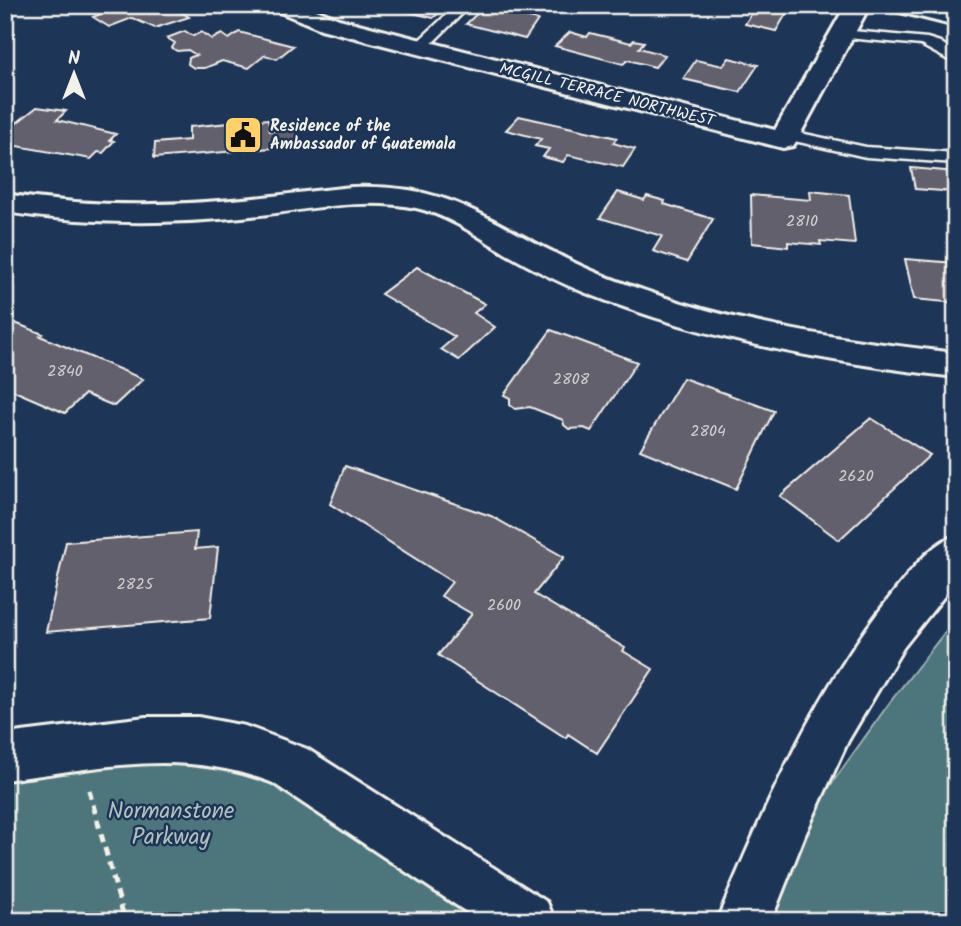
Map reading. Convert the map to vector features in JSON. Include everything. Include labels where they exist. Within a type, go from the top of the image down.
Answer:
[{"type":"street","name":"MCGILL TERRACE NORTHWEST","points":[[283,5],[317,20],[420,47],[783,140],[786,135]]},
{"type":"street","points":[[786,135],[858,5]]},
{"type":"street","points":[[900,5],[956,19]]},
{"type":"street","points":[[5,203],[64,211],[169,214],[249,208],[345,196],[418,200],[462,215],[529,253],[593,284],[667,310],[788,341],[860,354],[956,365]]},
{"type":"street","points":[[744,921],[806,776],[858,677],[886,633],[956,552]]},
{"type":"street","points":[[5,757],[155,740],[198,740],[245,749],[290,766],[528,921]]},
{"type":"lane","points":[[420,47],[465,5]]},
{"type":"lane","points":[[842,34],[922,41],[935,45],[956,60]]},
{"type":"lane","points":[[786,135],[866,152],[956,158]]},
{"type":"path","points":[[88,784],[125,921]]},
{"type":"green space","points":[[956,618],[956,921],[708,921],[782,853],[890,702]]},
{"type":"green space","name":"Normanstone Parkway","points":[[211,732],[545,921],[5,921],[5,746]]},
{"type":"building","points":[[122,5],[128,8],[170,5],[189,17],[155,28],[132,18],[109,27],[93,17]]},
{"type":"building","points":[[381,5],[446,5],[447,6],[433,18]]},
{"type":"building","points":[[757,5],[789,9],[776,31],[745,24]]},
{"type":"building","points":[[485,6],[538,20],[525,39],[466,24]]},
{"type":"building","points":[[185,31],[193,36],[201,32],[212,39],[222,34],[229,39],[239,32],[293,46],[277,59],[265,55],[249,68],[222,61],[205,68],[194,68],[188,64],[189,58],[196,55],[188,50],[177,51],[172,48],[175,43],[167,38]]},
{"type":"building","points":[[570,32],[587,37],[590,33],[631,43],[634,40],[644,42],[639,48],[665,55],[655,67],[628,60],[623,64],[555,46]]},
{"type":"building","points":[[729,58],[758,65],[740,92],[683,79],[696,60],[723,66]]},
{"type":"building","points":[[37,107],[66,111],[57,120],[116,134],[110,140],[114,141],[103,153],[98,152],[91,159],[5,144],[5,132]]},
{"type":"building","points":[[519,116],[617,138],[613,143],[635,149],[623,167],[568,155],[563,162],[543,157],[549,149],[535,146],[541,139],[506,130]]},
{"type":"building","name":"Residence of the Ambassador of Guatemala","points":[[268,119],[270,131],[297,129],[299,143],[272,148],[154,158],[155,143],[189,140],[189,127]]},
{"type":"building","points":[[911,168],[956,172],[956,192],[915,189]]},
{"type":"building","points":[[810,191],[849,195],[855,244],[788,242],[788,247],[752,243],[751,195],[811,200]]},
{"type":"building","points":[[618,192],[644,200],[647,196],[665,201],[664,204],[713,219],[687,262],[653,251],[662,236],[600,218]]},
{"type":"building","points":[[905,259],[956,263],[956,303],[914,299]]},
{"type":"building","points":[[417,267],[485,304],[474,313],[495,327],[459,360],[441,349],[455,337],[381,294]]},
{"type":"building","points":[[15,323],[143,379],[114,406],[85,394],[65,413],[5,387],[5,364],[8,361],[5,360],[5,330]]},
{"type":"building","points":[[551,330],[637,362],[591,431],[584,428],[569,429],[563,420],[530,407],[515,409],[510,405],[510,398],[504,395]]},
{"type":"building","points":[[683,378],[774,411],[736,489],[640,450]]},
{"type":"building","points":[[871,418],[930,455],[839,540],[780,496]]},
{"type":"building","points":[[345,466],[491,516],[564,557],[534,594],[625,648],[623,651],[653,669],[597,753],[568,734],[566,738],[438,655],[472,614],[441,596],[452,582],[330,504]]},
{"type":"building","points":[[197,532],[195,549],[218,547],[210,618],[46,632],[66,542]]},
{"type":"place","name":"Residence of the Ambassador of Guatemala","points":[[243,135]]}]
